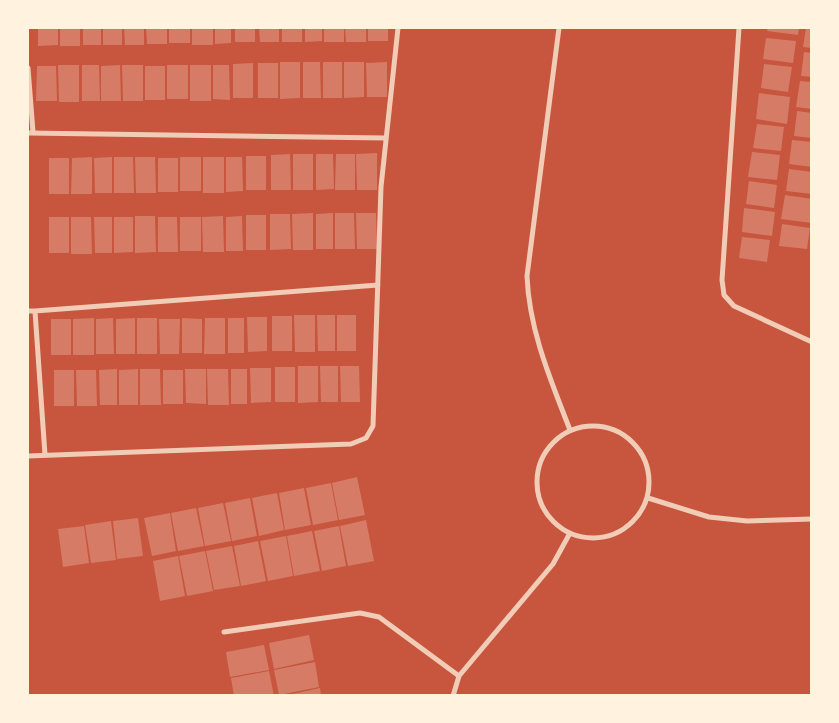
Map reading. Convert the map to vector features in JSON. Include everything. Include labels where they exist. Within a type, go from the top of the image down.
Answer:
[{"type":"street","points":[[28,456],[351,444],[366,438],[373,426],[381,188],[398,28]]},
{"type":"street","points":[[559,28],[527,276],[528,300],[546,366],[570,430]]},
{"type":"street","points":[[738,28],[722,280],[724,295],[734,306],[812,342]]},
{"type":"street","points":[[28,68],[30,132],[386,138]]},
{"type":"street","points":[[28,311],[378,285]]},
{"type":"street","points":[[36,311],[45,455]]},
{"type":"street","points":[[585,426],[602,426],[617,430],[631,439],[641,451],[648,466],[650,482],[648,498],[641,512],[631,524],[617,533],[586,538],[570,533],[556,524],[546,512],[539,498],[537,481],[539,466],[546,451],[556,439],[570,430],[585,426]]},
{"type":"street","points":[[648,498],[709,517],[746,521],[812,519]]},
{"type":"street","points":[[453,696],[459,676],[553,564],[570,533]]},
{"type":"street","points":[[224,632],[360,613],[379,617],[459,676]]},
{"type":"building","points":[[38,28],[58,28],[58,45],[38,46]]},
{"type":"building","points":[[60,28],[80,28],[80,46],[60,46]]},
{"type":"building","points":[[83,28],[101,28],[101,45],[83,45]]},
{"type":"building","points":[[103,28],[122,28],[122,45],[103,45]]},
{"type":"building","points":[[124,28],[144,28],[144,45],[125,45]]},
{"type":"building","points":[[146,28],[167,28],[167,44],[147,44]]},
{"type":"building","points":[[169,28],[190,28],[190,43],[169,43]]},
{"type":"building","points":[[192,28],[213,28],[213,45],[192,45]]},
{"type":"building","points":[[215,28],[231,28],[231,43],[215,44]]},
{"type":"building","points":[[235,28],[255,28],[255,42],[235,42]]},
{"type":"building","points":[[259,28],[279,28],[279,42],[260,42]]},
{"type":"building","points":[[282,28],[302,28],[302,42],[282,42]]},
{"type":"building","points":[[305,28],[322,28],[322,41],[305,42]]},
{"type":"building","points":[[324,28],[344,28],[344,42],[324,42]]},
{"type":"building","points":[[345,28],[366,28],[366,42],[346,42]]},
{"type":"building","points":[[368,28],[388,28],[388,41],[368,41]]},
{"type":"building","points":[[768,28],[799,28],[798,35],[767,31]]},
{"type":"building","points":[[806,28],[812,28],[812,48],[803,47]]},
{"type":"building","points":[[766,38],[796,41],[793,63],[763,59]]},
{"type":"building","points":[[804,52],[812,53],[812,77],[801,76]]},
{"type":"building","points":[[280,62],[300,62],[300,98],[280,99]]},
{"type":"building","points":[[303,62],[320,62],[321,98],[303,98]]},
{"type":"building","points":[[323,62],[342,62],[342,98],[323,98]]},
{"type":"building","points":[[344,62],[364,62],[364,97],[344,98]]},
{"type":"building","points":[[387,62],[387,97],[367,97],[366,63]]},
{"type":"building","points":[[253,63],[253,98],[233,98],[233,64]]},
{"type":"building","points":[[258,63],[278,63],[278,98],[258,98]]},
{"type":"building","points":[[764,64],[792,67],[788,92],[761,88]]},
{"type":"building","points":[[58,65],[79,65],[79,102],[59,102]]},
{"type":"building","points":[[82,65],[99,65],[100,101],[82,101]]},
{"type":"building","points":[[120,65],[121,101],[101,101],[101,66]]},
{"type":"building","points":[[122,65],[143,65],[143,101],[123,101]]},
{"type":"building","points":[[167,65],[188,65],[188,99],[167,99]]},
{"type":"building","points":[[190,65],[211,65],[211,101],[190,101]]},
{"type":"building","points":[[213,65],[229,65],[230,100],[213,99]]},
{"type":"building","points":[[37,66],[56,66],[57,101],[36,101]]},
{"type":"building","points":[[145,66],[165,66],[165,100],[145,100]]},
{"type":"building","points":[[800,81],[812,82],[812,109],[796,107]]},
{"type":"building","points":[[759,93],[790,97],[787,124],[756,119]]},
{"type":"building","points":[[797,111],[812,113],[812,138],[794,136]]},
{"type":"building","points":[[757,124],[784,127],[781,151],[753,148]]},
{"type":"building","points":[[792,140],[812,142],[812,167],[789,164]]},
{"type":"building","points":[[752,152],[780,155],[777,180],[748,177]]},
{"type":"building","points":[[377,153],[377,190],[357,190],[356,154]]},
{"type":"building","points":[[290,154],[291,190],[271,190],[271,155]]},
{"type":"building","points":[[293,154],[313,154],[313,190],[293,190]]},
{"type":"building","points":[[316,154],[333,154],[334,189],[316,190]]},
{"type":"building","points":[[336,154],[355,154],[355,190],[335,190]]},
{"type":"building","points":[[246,156],[266,156],[266,190],[246,190]]},
{"type":"building","points":[[92,157],[92,194],[71,194],[72,158]]},
{"type":"building","points":[[112,157],[112,193],[95,193],[94,158]]},
{"type":"building","points":[[114,157],[133,157],[134,193],[114,193]]},
{"type":"building","points":[[135,157],[155,157],[156,193],[136,193]]},
{"type":"building","points":[[180,157],[201,157],[201,191],[180,191]]},
{"type":"building","points":[[203,157],[224,157],[224,193],[203,193]]},
{"type":"building","points":[[226,157],[242,157],[243,191],[226,192]]},
{"type":"building","points":[[49,158],[69,158],[69,194],[49,194]]},
{"type":"building","points":[[158,158],[178,158],[178,192],[158,192]]},
{"type":"building","points":[[789,169],[812,172],[812,194],[786,191]]},
{"type":"building","points":[[749,181],[777,185],[774,208],[746,204]]},
{"type":"building","points":[[785,195],[812,199],[812,223],[781,219]]},
{"type":"building","points":[[744,208],[775,212],[772,236],[742,232]]},
{"type":"building","points":[[313,213],[313,250],[293,250],[292,214]]},
{"type":"building","points":[[333,213],[333,249],[316,249],[316,214]]},
{"type":"building","points":[[335,213],[354,213],[355,249],[335,249]]},
{"type":"building","points":[[356,213],[376,213],[377,249],[357,249]]},
{"type":"building","points":[[270,214],[290,214],[291,249],[270,250]]},
{"type":"building","points":[[246,215],[266,215],[266,250],[246,250]]},
{"type":"building","points":[[135,216],[155,216],[156,252],[135,253]]},
{"type":"building","points":[[223,216],[224,252],[203,252],[202,217]]},
{"type":"building","points":[[242,216],[243,251],[226,251],[226,217]]},
{"type":"building","points":[[49,217],[69,217],[69,253],[49,253]]},
{"type":"building","points":[[71,217],[91,217],[92,254],[71,254]]},
{"type":"building","points":[[94,217],[112,217],[112,253],[95,253]]},
{"type":"building","points":[[114,217],[133,217],[133,252],[114,253]]},
{"type":"building","points":[[158,217],[177,217],[178,252],[158,252]]},
{"type":"building","points":[[180,217],[201,217],[201,251],[180,251]]},
{"type":"building","points":[[782,224],[810,228],[807,249],[779,246]]},
{"type":"building","points":[[742,237],[770,240],[767,262],[739,258]]},
{"type":"building","points":[[294,315],[315,315],[315,352],[295,352]]},
{"type":"building","points":[[317,315],[335,315],[335,351],[318,351]]},
{"type":"building","points":[[337,315],[356,315],[356,351],[337,351]]},
{"type":"building","points":[[272,316],[292,316],[292,351],[272,351]]},
{"type":"building","points":[[247,317],[267,317],[267,351],[248,352]]},
{"type":"building","points":[[94,318],[94,355],[73,355],[73,319]]},
{"type":"building","points":[[113,318],[114,354],[96,354],[96,319]]},
{"type":"building","points":[[135,318],[135,354],[116,354],[116,319]]},
{"type":"building","points":[[137,318],[157,318],[157,354],[137,354]]},
{"type":"building","points":[[182,318],[202,319],[202,353],[182,353]]},
{"type":"building","points":[[205,318],[225,318],[225,354],[204,354]]},
{"type":"building","points":[[228,318],[244,318],[244,353],[228,353]]},
{"type":"building","points":[[51,319],[71,319],[71,355],[51,355]]},
{"type":"building","points":[[159,319],[180,319],[179,354],[160,354]]},
{"type":"building","points":[[298,366],[318,366],[318,402],[298,403]]},
{"type":"building","points":[[320,366],[338,366],[338,402],[321,402]]},
{"type":"building","points":[[340,366],[359,366],[360,402],[341,402]]},
{"type":"building","points":[[275,367],[295,367],[295,402],[275,402]]},
{"type":"building","points":[[250,368],[271,368],[271,402],[251,403]]},
{"type":"building","points":[[117,369],[117,405],[100,405],[99,370]]},
{"type":"building","points":[[138,369],[138,405],[119,405],[119,370]]},
{"type":"building","points":[[140,369],[160,369],[161,405],[140,405]]},
{"type":"building","points":[[185,369],[206,369],[206,404],[186,403]]},
{"type":"building","points":[[207,369],[228,369],[229,405],[208,405]]},
{"type":"building","points":[[231,369],[247,369],[247,404],[231,404]]},
{"type":"building","points":[[54,370],[74,370],[74,406],[54,406]]},
{"type":"building","points":[[76,370],[96,370],[97,406],[77,406]]},
{"type":"building","points":[[163,370],[183,370],[183,404],[163,404]]},
{"type":"building","points":[[357,477],[365,515],[339,520],[332,483]]},
{"type":"building","points":[[331,483],[338,520],[313,525],[306,488]]},
{"type":"building","points":[[304,488],[311,525],[285,530],[279,493]]},
{"type":"building","points":[[277,493],[284,530],[259,536],[252,498]]},
{"type":"building","points":[[250,498],[257,536],[232,541],[225,503]]},
{"type":"building","points":[[223,503],[231,541],[205,546],[198,508]]},
{"type":"building","points":[[196,508],[204,546],[178,551],[171,513]]},
{"type":"building","points":[[170,513],[176,551],[152,556],[144,518]]},
{"type":"building","points":[[138,518],[143,556],[117,559],[113,521]]},
{"type":"building","points":[[366,520],[374,561],[348,566],[340,526]]},
{"type":"building","points":[[111,521],[116,560],[91,563],[85,525]]},
{"type":"building","points":[[84,526],[89,563],[63,567],[58,529]]},
{"type":"building","points":[[339,526],[346,566],[322,571],[314,531]]},
{"type":"building","points":[[312,531],[320,571],[294,576],[287,536]]},
{"type":"building","points":[[286,536],[293,576],[268,581],[260,541]]},
{"type":"building","points":[[258,541],[266,581],[241,586],[234,546]]},
{"type":"building","points":[[232,546],[240,586],[214,590],[206,551]]},
{"type":"building","points":[[205,551],[213,591],[187,596],[179,556]]},
{"type":"building","points":[[178,556],[185,596],[160,601],[153,561]]},
{"type":"building","points":[[309,635],[314,660],[274,669],[269,643]]},
{"type":"building","points":[[264,645],[269,670],[230,677],[226,652]]},
{"type":"building","points":[[315,662],[319,687],[279,695],[274,670]]},
{"type":"building","points":[[269,671],[274,696],[234,696],[231,678]]},
{"type":"building","points":[[320,688],[321,696],[288,696],[288,695]]}]
